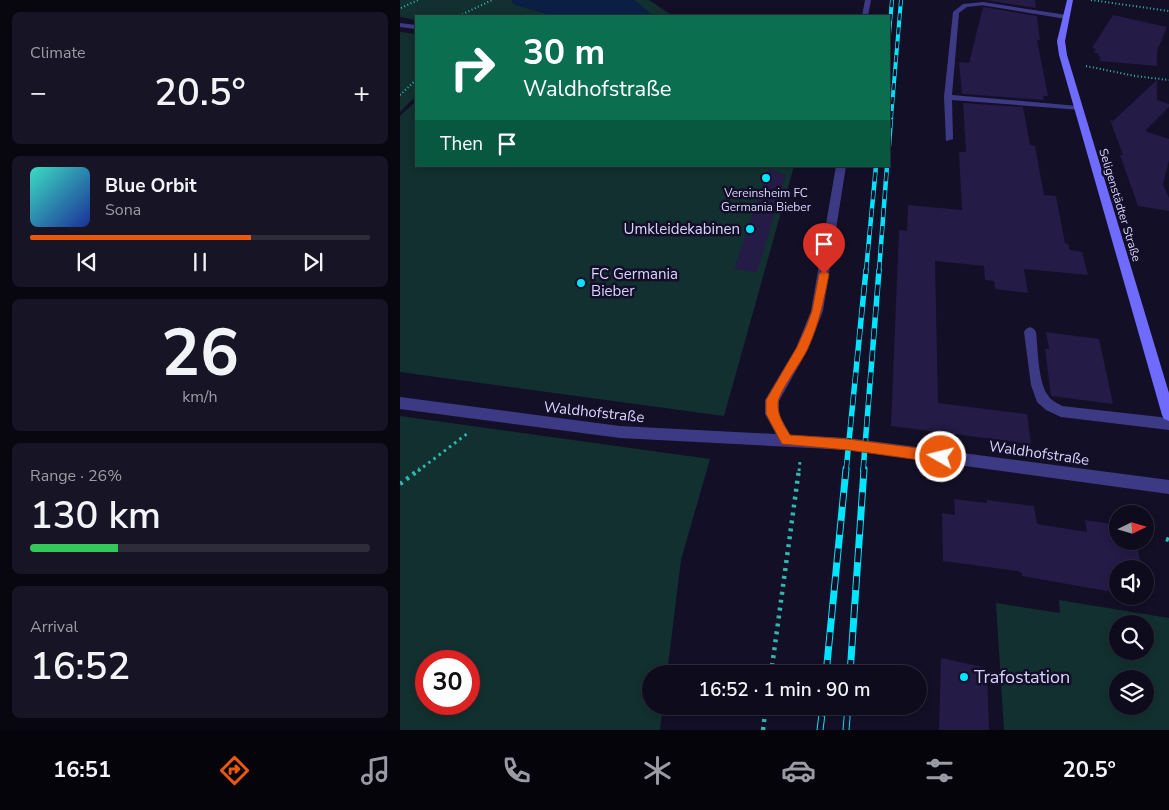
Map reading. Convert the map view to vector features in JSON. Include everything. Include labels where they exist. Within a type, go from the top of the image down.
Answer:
[{"type":"street","points":[[865,15],[868,0]]},
{"type":"street","name":"Seligenstädter Straße","points":[[1070,0],[1062,41],[1065,62],[1169,415]]},
{"type":"street","points":[[949,139],[948,96],[956,12],[965,5],[983,4],[1066,17]]},
{"type":"street","points":[[400,25],[415,27]]},
{"type":"street","points":[[948,96],[1078,108]]},
{"type":"street","points":[[786,440],[772,414],[772,400],[802,349],[817,311],[841,167]]},
{"type":"street","points":[[1030,332],[1038,389],[1042,398],[1051,406],[1061,411],[1169,424]]},
{"type":"street","name":"Waldhofstraße","points":[[400,402],[490,416],[620,432],[713,439],[786,440],[848,444],[1169,487]]},
{"type":"path","points":[[400,8],[418,0]]},
{"type":"path","points":[[461,15],[492,0]]},
{"type":"path","points":[[1091,0],[1169,11]]},
{"type":"path","points":[[1065,62],[1135,76],[1169,80]]},
{"type":"path","points":[[400,95],[415,81]]},
{"type":"path","points":[[400,484],[490,416]]},
{"type":"path","points":[[771,665],[802,441]]},
{"type":"path","points":[[763,730],[765,715]]},
{"type":"green space","points":[[400,0],[513,0],[512,2],[516,5],[551,15],[415,15],[415,20],[400,17]]},
{"type":"green space","points":[[634,0],[649,0],[672,15],[652,15]]},
{"type":"green space","points":[[400,32],[415,34],[415,97],[400,112]]},
{"type":"green space","name":"FC Germania Bieber","points":[[415,102],[415,167],[794,167],[724,416],[400,372],[400,116]]},
{"type":"green space","points":[[400,416],[710,459],[681,560],[668,665],[642,665],[642,715],[662,715],[660,730],[400,730]]},
{"type":"green space","points":[[1059,600],[1151,615],[1109,615],[1109,660],[1154,660],[1154,616],[1169,618],[1169,730],[1004,730],[996,603],[1060,613]]},
{"type":"water","points":[[513,0],[634,0],[652,15],[551,15],[515,5],[512,2]]},
{"type":"building","points":[[985,0],[1035,0],[1036,8]]},
{"type":"building","points":[[983,7],[1037,16],[1040,40],[1037,40],[1048,96],[1043,96],[1044,100],[962,94],[959,62],[969,63]]},
{"type":"building","points":[[1113,15],[1167,27],[1157,51],[1157,66],[1099,61],[1101,57],[1094,52],[1096,49],[1092,48]]},
{"type":"building","points":[[1157,80],[1157,100],[1169,104],[1169,107],[1145,131],[1169,139],[1169,160],[1163,184],[1169,198],[1169,211],[1138,206],[1120,155],[1123,155],[1110,120],[1113,121]]},
{"type":"building","points":[[963,103],[1023,107],[1030,145],[1035,146],[1044,195],[1056,196],[1065,243],[1068,244],[1070,250],[1082,252],[1088,275],[1024,269],[1028,293],[995,289],[994,281],[985,280],[984,266],[935,261],[938,403],[1027,414],[1031,444],[891,426],[899,230],[907,231],[908,205],[962,210],[959,152],[966,152]]},
{"type":"building","points":[[768,169],[786,175],[757,272],[734,269]]},
{"type":"building","points":[[1046,332],[1099,339],[1113,404],[1051,396],[1045,349],[1049,349]]},
{"type":"building","points":[[954,499],[987,503],[987,500],[1034,506],[1037,524],[1087,532],[1085,520],[1109,524],[1109,550],[1138,550],[1140,560],[1109,560],[1109,591],[1022,576],[1022,573],[1017,571],[943,561],[942,513],[955,515]]},
{"type":"building","points":[[941,658],[987,668],[989,730],[939,730]]},
{"type":"railway","points":[[890,23],[892,0]]},
{"type":"railway","points":[[891,118],[901,0]]},
{"type":"railway","points":[[890,132],[891,117]]},
{"type":"railway","points":[[866,271],[876,167]]},
{"type":"railway","points":[[879,271],[887,167]]},
{"type":"railway","points":[[846,471],[866,270]]},
{"type":"railway","points":[[863,471],[879,270]]},
{"type":"railway","points":[[827,665],[846,469]]},
{"type":"railway","points":[[851,665],[864,469]]},
{"type":"railway","points":[[820,730],[822,715]]},
{"type":"railway","points":[[846,730],[847,715]]},
{"type":"place","name":"Vereinsheim FC Germania Bieber","points":[[766,178]]},
{"type":"place","name":"Umkleidekabinen","points":[[750,229]]},
{"type":"place","name":"FC Germania Bieber","points":[[581,283]]},
{"type":"place","name":"Trafostation","points":[[964,677]]},
{"type":"route","points":[[824,274],[812,327],[802,349],[772,400],[772,414],[786,440],[848,444],[941,457]]}]
